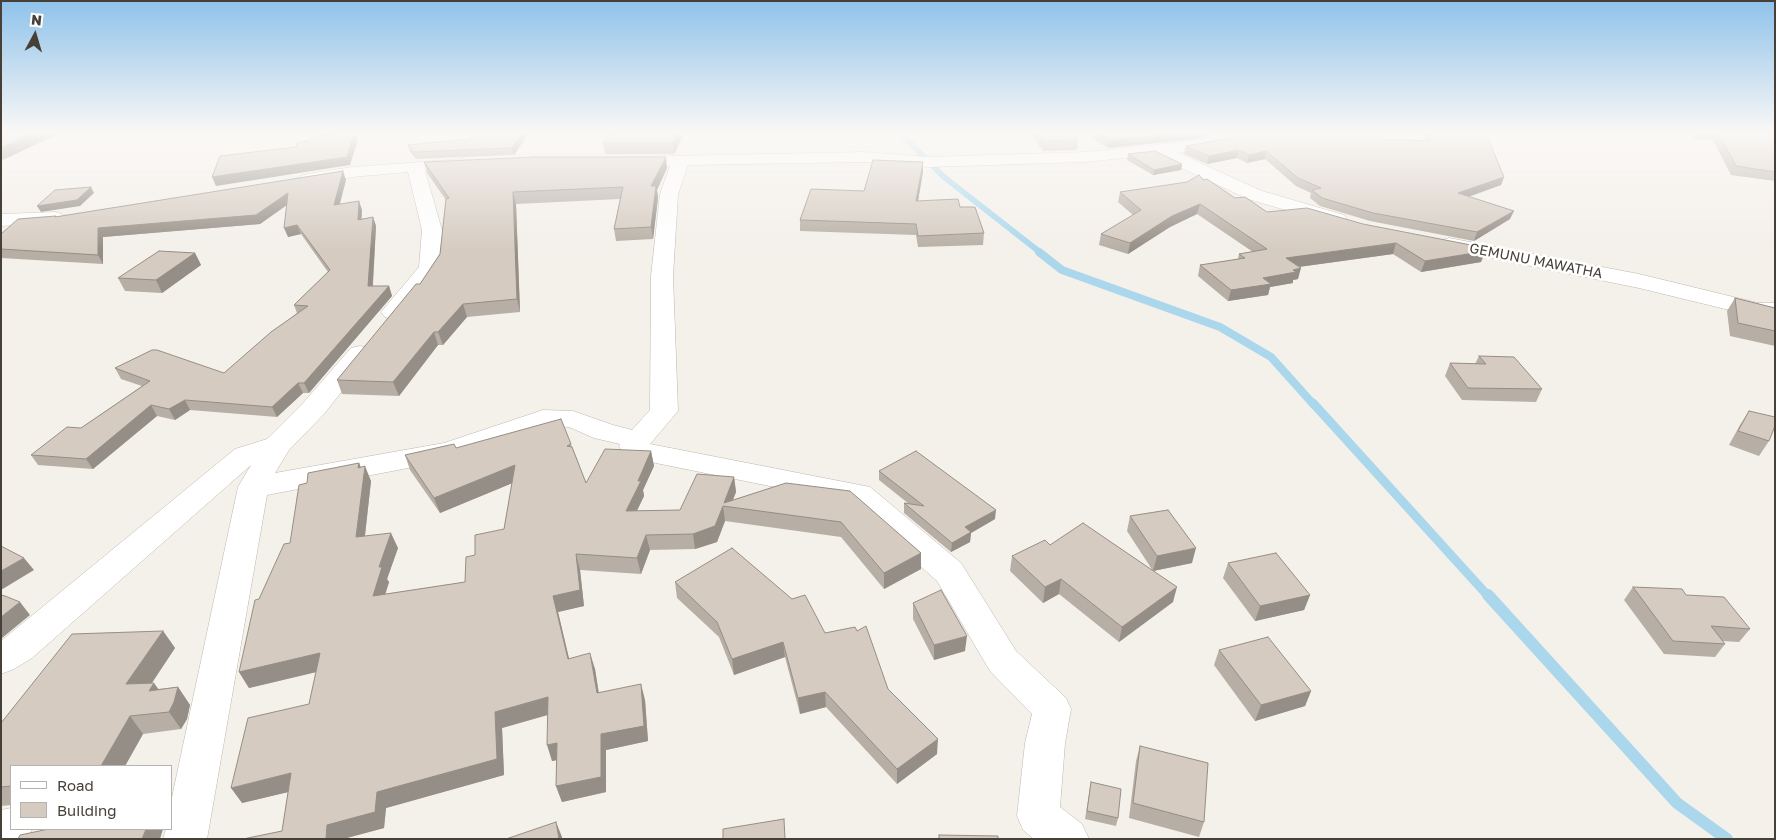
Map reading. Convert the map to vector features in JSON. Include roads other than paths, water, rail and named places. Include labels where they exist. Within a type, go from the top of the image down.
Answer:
[{"type":"street","points":[[295,182],[345,173]]},
{"type":"street","points":[[185,839],[182,797],[253,486],[277,445],[314,408],[430,268],[432,230],[417,173]]},
{"type":"street","points":[[677,173],[669,194],[662,276],[664,411],[633,446],[646,453],[859,494],[950,572],[1003,661],[1052,709],[1045,743],[1038,816],[1067,839]]},
{"type":"street","points":[[1209,173],[1255,194],[1357,225]]},
{"type":"street","points":[[1,220],[40,220],[74,215]]},
{"type":"street","name":"GEMUNU MAWATHA","points":[[1435,241],[1639,281],[1758,310],[1775,310]]},
{"type":"street","points":[[253,486],[337,473],[450,451],[543,418],[573,419],[604,432],[638,440]]},
{"type":"street","points":[[1,659],[19,648],[245,455],[277,445]]},
{"type":"waterway","points":[[940,173],[1041,253]]},
{"type":"waterway","points":[[1039,252],[1062,270],[1220,327],[1271,357],[1314,405]]},
{"type":"waterway","points":[[1313,403],[1489,597]]},
{"type":"waterway","points":[[1488,595],[1677,803],[1727,839]]}]
